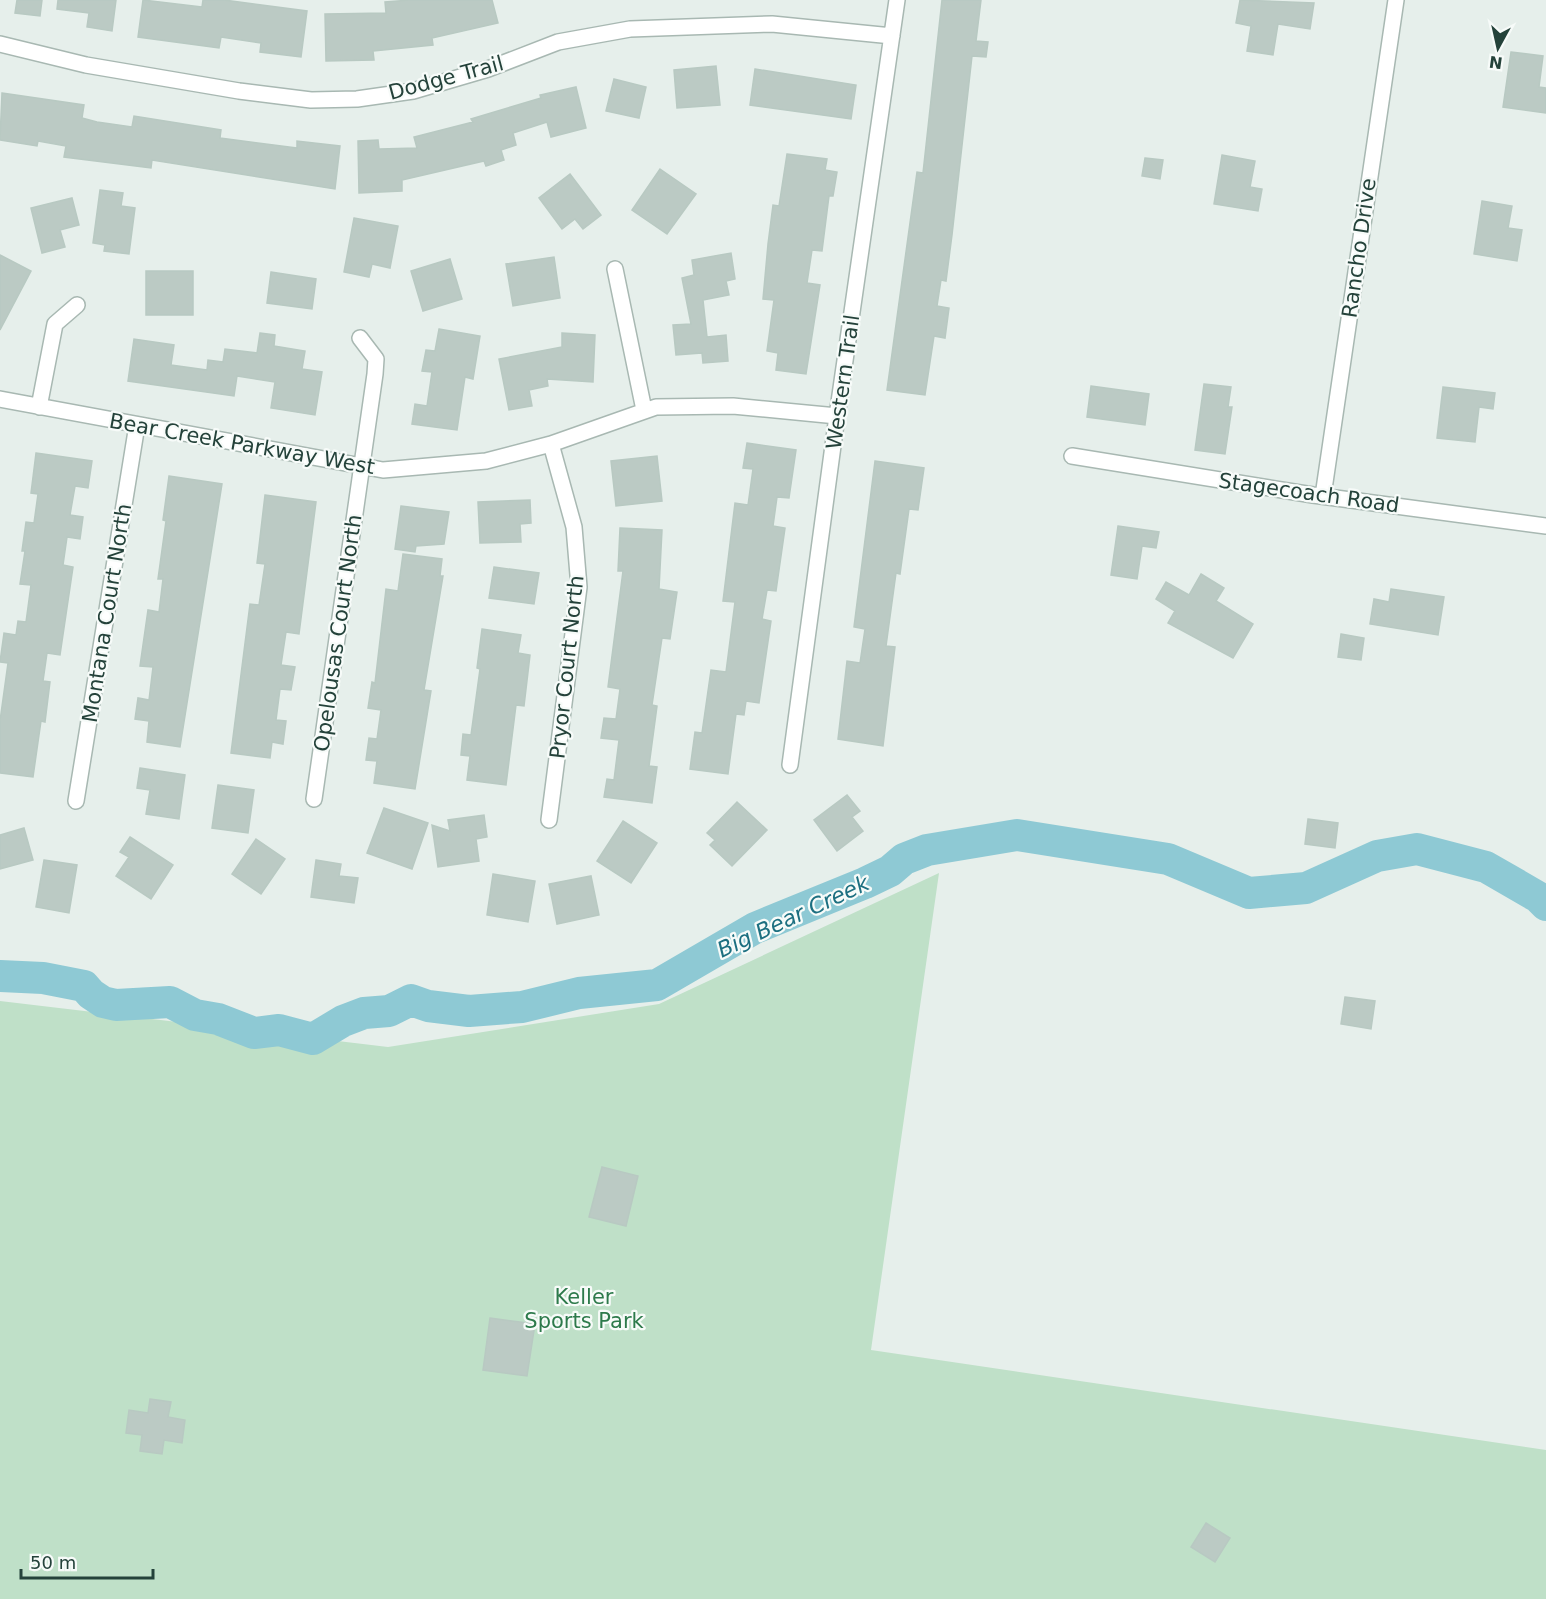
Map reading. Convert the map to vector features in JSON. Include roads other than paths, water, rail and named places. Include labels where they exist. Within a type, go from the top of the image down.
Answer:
[{"type":"street","name":"Western Trail","points":[[790,765],[897,0]]},
{"type":"street","name":"Rancho Drive","points":[[1323,496],[1396,0]]},
{"type":"street","name":"Dodge Trail","points":[[0,44],[86,64],[238,91],[311,100],[334,100],[413,91],[488,69],[558,42],[630,29],[772,24],[892,36]]},
{"type":"street","points":[[615,269],[644,410]]},
{"type":"street","points":[[39,406],[55,324],[77,305]]},
{"type":"street","name":"Opelousas Court North","points":[[314,800],[376,359],[360,338]]},
{"type":"street","name":"Bear Creek Parkway West","points":[[0,399],[362,467],[415,469],[486,461],[551,444],[656,407],[733,406],[837,416]]},
{"type":"street","name":"Montana Court North","points":[[76,801],[137,425]]},
{"type":"street","name":"Pryor Court North","points":[[549,820],[579,587],[574,527],[551,444]]},
{"type":"street","name":"Stagecoach Road","points":[[1072,456],[1323,496],[1546,526]]},
{"type":"waterway","name":"Big Bear Creek","points":[[0,976],[43,978],[84,986],[103,1002],[116,1005],[170,1002],[195,1015],[218,1019],[254,1033],[279,1030],[313,1039],[343,1021],[364,1013],[389,1011],[411,1000],[428,1006],[469,1011],[522,1007],[579,993],[657,985],[755,928],[865,883],[890,871],[904,859],[927,850],[1017,835],[1168,859],[1249,893],[1306,888],[1377,856],[1417,849],[1486,867],[1538,897],[1546,905]]},
{"type":"park label","name":"Keller Sports Park","points":[[584,1309]]}]
